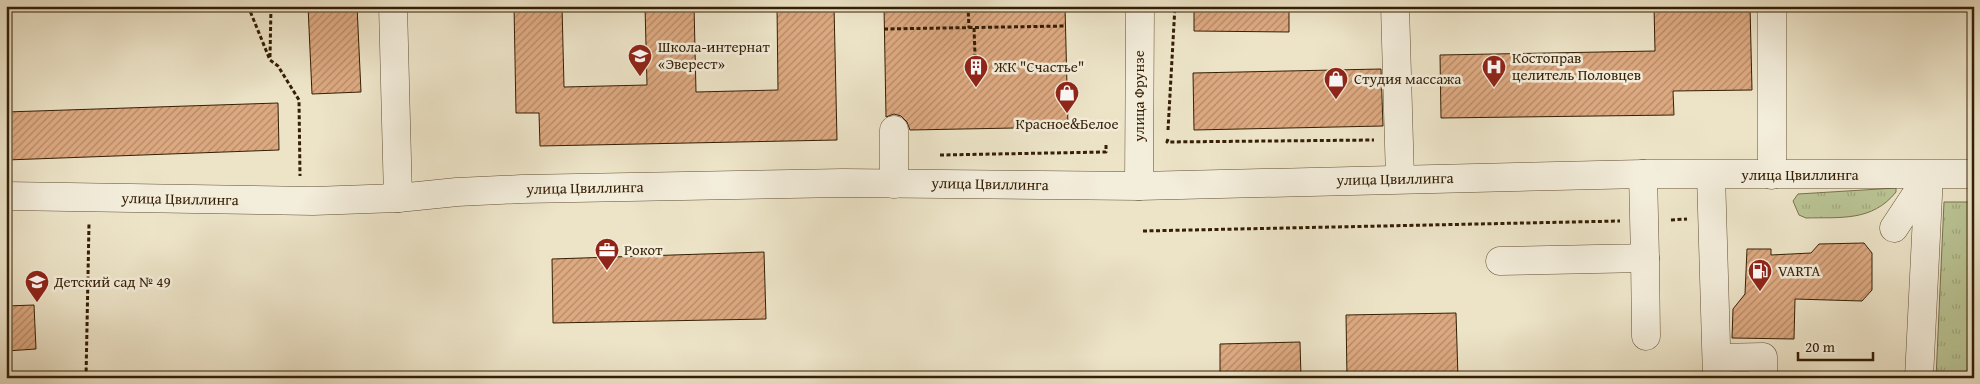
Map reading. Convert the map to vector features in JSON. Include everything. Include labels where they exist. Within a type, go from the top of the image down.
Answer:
[{"type":"street","points":[[393,6],[398,198]]},
{"type":"street","name":"улица Фрунзе","points":[[1139,186],[1140,6]]},
{"type":"street","points":[[1395,6],[1400,179]]},
{"type":"street","points":[[1772,6],[1772,175]]},
{"type":"street","points":[[897,130],[898,184]]},
{"type":"street","points":[[1643,174],[1646,336]]},
{"type":"street","name":"улица Цвиллинга","points":[[6,196],[301,200],[398,198],[522,189],[898,184],[1139,186],[1643,174],[1974,174]]},
{"type":"street","points":[[1711,175],[1717,368],[1763,357],[1763,378]]},
{"type":"street","points":[[1894,228],[1929,175]]},
{"type":"street","points":[[1919,378],[1929,175]]},
{"type":"street","points":[[1500,261],[1645,258]]},
{"type":"path","points":[[248,6],[270,60],[278,66],[299,100],[301,200]]},
{"type":"path","points":[[270,60],[271,6]]},
{"type":"path","points":[[968,6],[969,28]]},
{"type":"path","points":[[1175,6],[1167,142],[1399,141]]},
{"type":"path","points":[[884,29],[1066,26]]},
{"type":"path","points":[[974,28],[975,55]]},
{"type":"path","points":[[940,155],[1106,152],[1106,145]]},
{"type":"path","points":[[86,378],[90,198]]},
{"type":"path","points":[[1143,231],[1713,219]]},
{"type":"green space","points":[[1896,188],[1896,192],[1887,202],[1877,209],[1855,216],[1806,218],[1799,215],[1793,201],[1798,194]]},
{"type":"green space","points":[[1944,202],[1974,202],[1974,378],[1936,378]]},
{"type":"building","points":[[308,6],[357,6],[361,92],[312,94]]},
{"type":"building","points":[[514,6],[562,6],[564,87],[647,85],[645,6],[694,6],[696,92],[778,90],[777,6],[834,6],[837,140],[540,146],[539,113],[516,113]]},
{"type":"building","name":"ЖК \"Счастье\"","points":[[884,6],[1065,6],[1068,127],[910,130],[907,122],[901,116],[894,114],[886,117]]},
{"type":"building","points":[[1194,6],[1289,6],[1289,32],[1194,31]]},
{"type":"building","points":[[1654,6],[1750,6],[1752,90],[1673,91],[1674,115],[1441,118],[1440,55],[1655,51]]},
{"type":"building","points":[[1381,69],[1383,126],[1194,130],[1193,73]]},
{"type":"building","points":[[278,103],[279,150],[6,160],[6,112]]},
{"type":"building","points":[[1864,243],[1872,253],[1872,290],[1862,301],[1795,299],[1794,339],[1732,338],[1733,309],[1745,294],[1747,249],[1771,249],[1771,255],[1811,253],[1819,244]]},
{"type":"building","points":[[764,252],[766,319],[553,323],[552,259]]},
{"type":"building","points":[[34,305],[36,349],[6,351],[6,306]]},
{"type":"building","points":[[1456,313],[1458,378],[1347,378],[1346,315]]},
{"type":"building","points":[[1300,342],[1301,378],[1220,378],[1220,344]]},
{"type":"place","name":"Школа-интернат «Эверест»","points":[[640,77]]},
{"type":"place","name":"ЖК \"Счастье\"","points":[[976,88]]},
{"type":"place","name":"Костоправ целитель Половцев","points":[[1494,88]]},
{"type":"place","name":"Студия массажа","points":[[1336,100]]},
{"type":"place","name":"Красное&Белое","points":[[1067,114]]},
{"type":"place","name":"Рокот","points":[[607,271]]},
{"type":"place","name":"VARTA","points":[[1760,292]]},
{"type":"place","name":"Детский сад № 49","points":[[37,303]]}]
